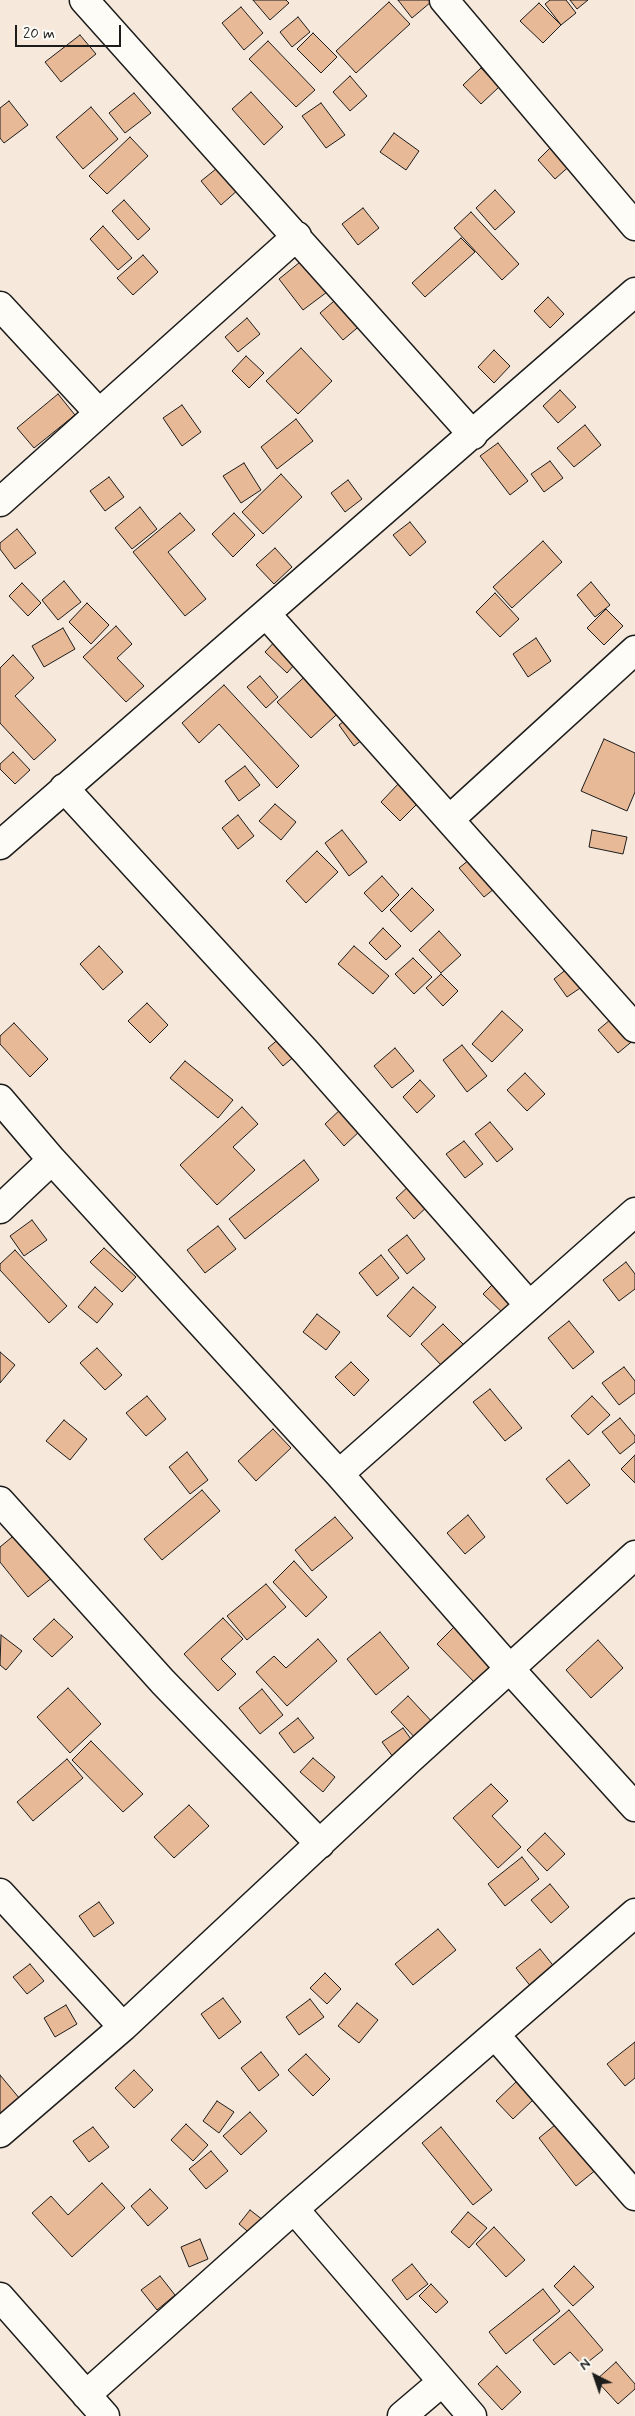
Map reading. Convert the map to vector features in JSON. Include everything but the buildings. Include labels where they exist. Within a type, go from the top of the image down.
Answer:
[{"type":"street","points":[[84,0],[473,435]]},
{"type":"street","points":[[444,0],[635,226]]},
{"type":"street","points":[[0,502],[297,236]]},
{"type":"street","points":[[0,845],[635,292]]},
{"type":"street","points":[[0,306],[99,413]]},
{"type":"street","points":[[266,614],[635,1028]]},
{"type":"street","points":[[450,819],[632,658]]},
{"type":"street","points":[[64,788],[307,1052],[529,1305]]},
{"type":"street","points":[[0,1099],[52,1160],[339,1474],[509,1668],[635,1807]]},
{"type":"street","points":[[0,1208],[52,1160]]},
{"type":"street","points":[[339,1474],[635,1212]]},
{"type":"street","points":[[0,1501],[163,1682],[320,1844]]},
{"type":"street","points":[[0,2133],[123,2027],[509,1668],[635,1555]]},
{"type":"street","points":[[0,1893],[123,2027]]},
{"type":"street","points":[[86,2395],[294,2209],[496,2036],[635,1913]]},
{"type":"street","points":[[496,2036],[635,2196]]},
{"type":"street","points":[[294,2209],[472,2416]]},
{"type":"street","points":[[0,2297],[105,2416]]},
{"type":"street","points":[[402,2416],[442,2382]]}]
